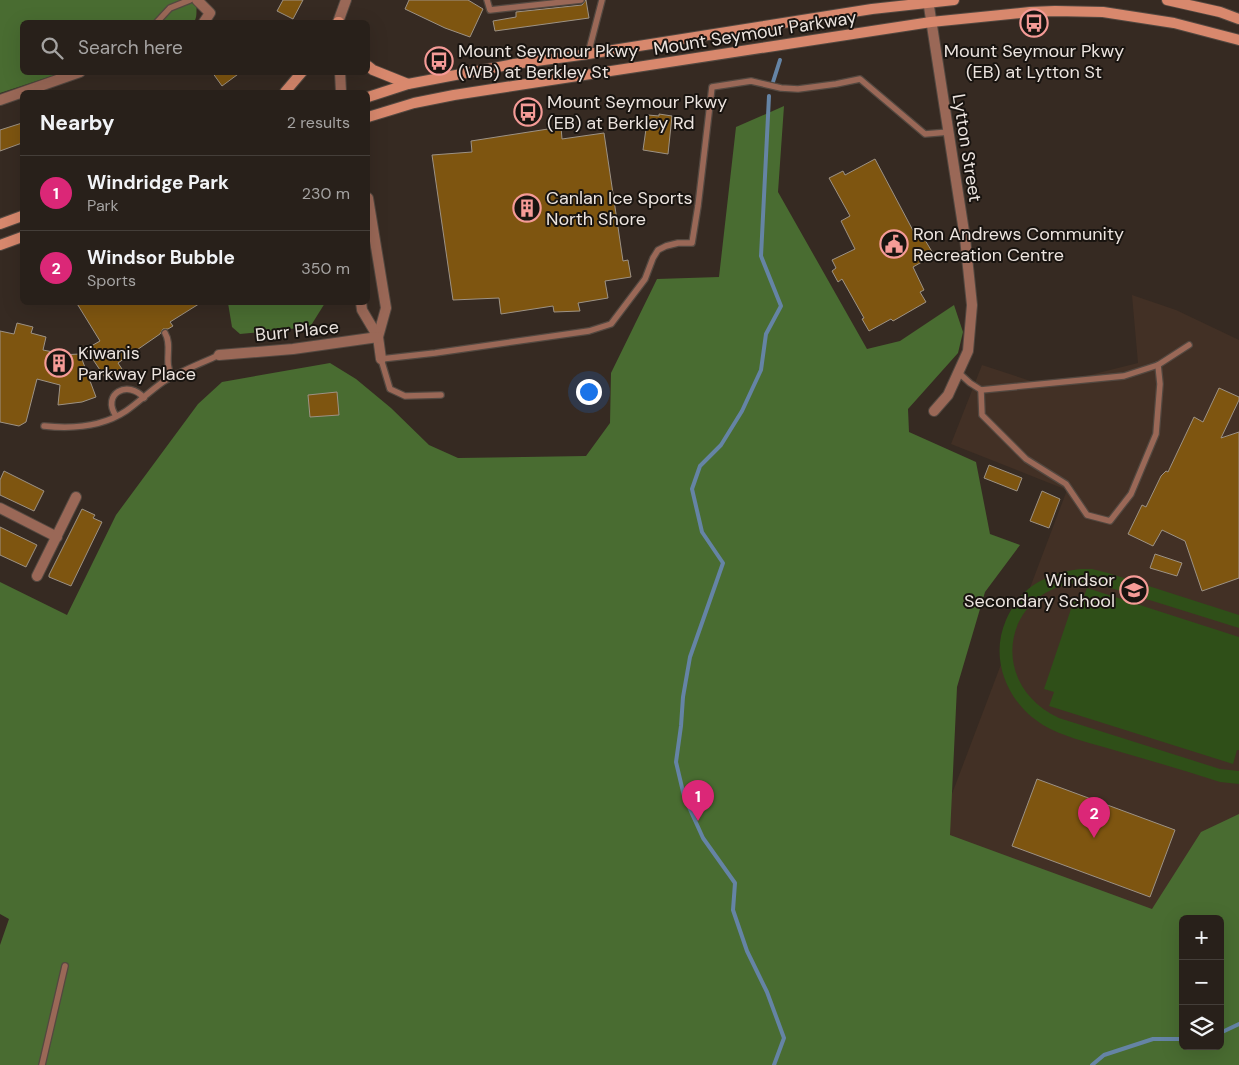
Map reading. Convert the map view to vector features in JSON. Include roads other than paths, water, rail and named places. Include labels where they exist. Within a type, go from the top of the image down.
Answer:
[{"type":"main road","name":"Mount Seymour Parkway","points":[[370,96],[408,84],[514,64],[872,9],[928,1],[954,0]]},
{"type":"main road","points":[[1167,0],[1220,12],[1239,19]]},
{"type":"main road","name":"Mount Seymour Parkway","points":[[370,116],[414,103],[454,95],[931,22],[1055,11],[1103,12],[1174,23],[1239,40]]},
{"type":"main road","points":[[370,68],[408,84]]},
{"type":"main road","points":[[287,90],[299,75]]},
{"type":"main road","points":[[0,224],[20,217]]},
{"type":"main road","points":[[0,245],[20,238]]},
{"type":"street","points":[[196,0],[210,13],[205,20]]},
{"type":"street","points":[[339,20],[346,0]]},
{"type":"street","name":"Lytton Street","points":[[928,1],[965,238],[972,305],[968,351],[948,395],[934,411]]},
{"type":"street","points":[[29,90],[71,75]]},
{"type":"street","points":[[340,75],[342,90]]},
{"type":"street","points":[[0,100],[20,93]]},
{"type":"street","points":[[370,210],[386,308],[378,338]]},
{"type":"street","points":[[361,305],[362,310],[378,338],[381,359]]},
{"type":"street","name":"Burr Place","points":[[218,355],[293,349],[378,338]]},
{"type":"street","points":[[37,576],[76,496]]},
{"type":"street","points":[[0,508],[57,537]]},
{"type":"lane","points":[[159,20],[170,8],[190,0]]},
{"type":"lane","points":[[487,0],[490,10],[581,0]]},
{"type":"lane","points":[[588,54],[602,0]]},
{"type":"lane","points":[[441,395],[406,396],[390,388],[381,359],[589,331],[611,324],[645,279],[658,250],[678,243],[692,243],[712,87],[751,81],[781,88],[798,88],[860,79],[925,134],[949,132]]},
{"type":"lane","points":[[165,333],[168,343],[168,370],[172,376]]},
{"type":"lane","points":[[959,373],[981,390],[1124,376],[1158,365],[1189,345]]},
{"type":"lane","points":[[44,426],[62,428],[81,426],[94,424],[116,416],[144,398],[172,376],[218,355]]},
{"type":"lane","points":[[981,390],[982,415],[1026,459],[1066,484],[1087,515],[1110,521],[1130,494],[1156,434],[1160,384],[1158,365]]},
{"type":"lane","points":[[116,416],[110,407],[110,402],[119,392],[127,388],[144,398]]},
{"type":"lane","points":[[42,1065],[65,966]]},
{"type":"waterway","points":[[773,82],[780,60]]},
{"type":"waterway","points":[[769,96],[761,256],[781,306],[766,334],[761,370],[742,411],[721,445],[700,466],[692,489],[702,532],[723,563],[690,657],[683,697],[676,762],[684,796],[703,838],[735,883],[733,910],[747,951],[767,992],[784,1038],[774,1065]]},
{"type":"waterway","points":[[1224,1031],[1239,1024]]},
{"type":"waterway","points":[[1092,1065],[1104,1055],[1153,1039],[1179,1039]]},
{"type":"place","name":"Mount Seymour Pkwy (EB) at Lytton St","points":[[1034,23]]},
{"type":"place","name":"Mount Seymour Pkwy (WB) at Berkley St","points":[[439,61]]},
{"type":"place","name":"Mount Seymour Pkwy (EB) at Berkley Rd","points":[[528,112]]},
{"type":"place","name":"Canlan Ice Sports North Shore","points":[[527,208]]},
{"type":"place","name":"Ron Andrews Community Recreation Centre","points":[[894,244]]},
{"type":"place","name":"Kiwanis Parkway Place","points":[[59,363]]},
{"type":"place","name":"Windsor Secondary School","points":[[1134,590]]},
{"type":"place","name":"Windridge Park","points":[[698,821]]},
{"type":"place","name":"Windsor Bubble","points":[[1094,838]]}]
